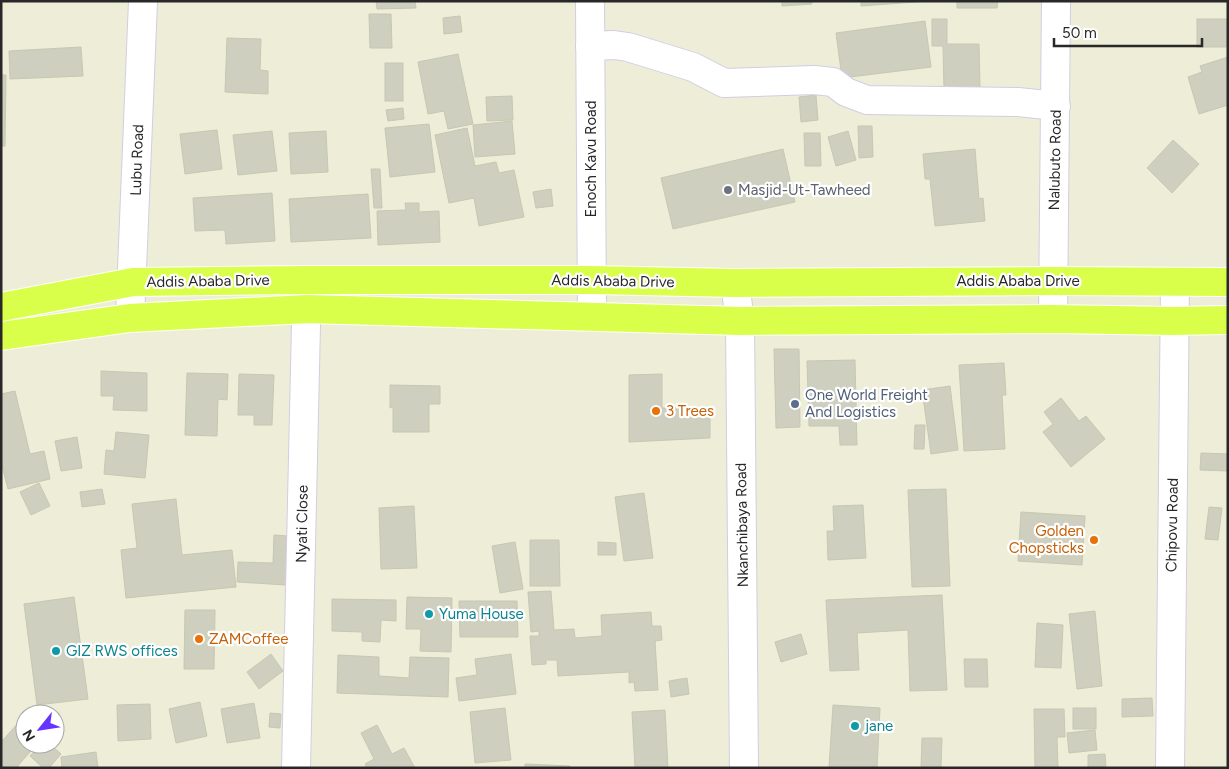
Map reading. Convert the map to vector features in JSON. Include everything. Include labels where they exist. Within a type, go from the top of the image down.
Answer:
[{"type":"main road","name":"Addis Ababa Drive","points":[[1,307],[133,282],[307,280],[592,280],[735,283],[1228,282]]},
{"type":"main road","name":"Addis Ababa Drive","points":[[1,336],[130,318],[307,309],[740,321],[1228,320]]},
{"type":"street","name":"Lubu Road","points":[[130,318],[133,282],[143,1]]},
{"type":"street","name":"Enoch Kavu Road","points":[[590,1],[592,317]]},
{"type":"street","name":"Nalubuto Road","points":[[1053,319],[1056,1]]},
{"type":"street","points":[[590,46],[614,45],[628,47],[693,68],[724,83],[814,80],[833,82],[846,92],[867,100],[1018,102],[1056,106]]},
{"type":"street","name":"Nyati Close","points":[[296,768],[307,280]]},
{"type":"street","name":"Nkanchibaya Road","points":[[735,283],[740,321],[744,768]]},
{"type":"street","name":"Chipovu Road","points":[[1170,768],[1175,283]]},
{"type":"building","points":[[376,1],[415,1],[416,8],[377,9]]},
{"type":"building","points":[[782,1],[811,1],[812,4],[782,6]]},
{"type":"building","points":[[861,1],[929,1],[861,6]]},
{"type":"building","points":[[957,1],[998,1],[997,8],[957,8]]},
{"type":"building","points":[[369,14],[391,14],[392,48],[370,48]]},
{"type":"building","points":[[460,16],[462,32],[444,34],[443,18]]},
{"type":"building","points":[[932,19],[947,19],[947,44],[979,44],[980,88],[944,89],[943,46],[932,46]]},
{"type":"building","points":[[1197,19],[1228,19],[1228,47],[1197,47]]},
{"type":"building","points":[[925,21],[931,67],[842,78],[836,33]]},
{"type":"building","points":[[227,38],[261,39],[260,70],[268,71],[268,94],[225,92]]},
{"type":"building","points":[[81,47],[83,76],[10,79],[9,51]]},
{"type":"building","points":[[458,54],[473,124],[448,129],[444,111],[428,114],[418,62]]},
{"type":"building","points":[[1228,57],[1228,105],[1199,114],[1188,77],[1202,72],[1200,66]]},
{"type":"building","points":[[385,63],[403,63],[403,101],[385,101]]},
{"type":"building","points":[[1,75],[6,75],[5,146],[1,146]]},
{"type":"building","points":[[816,95],[818,120],[801,122],[799,97]]},
{"type":"building","points":[[512,96],[513,120],[487,121],[486,97]]},
{"type":"building","points":[[403,108],[404,119],[388,121],[386,110]]},
{"type":"building","points":[[512,121],[515,154],[475,157],[473,125]]},
{"type":"building","points":[[429,124],[435,172],[390,177],[385,128]]},
{"type":"building","points":[[858,126],[872,126],[873,157],[859,158]]},
{"type":"building","points":[[467,128],[475,166],[496,162],[499,173],[514,170],[524,217],[479,226],[474,198],[449,203],[435,135]]},
{"type":"building","points":[[217,130],[222,169],[185,174],[180,134]]},
{"type":"building","points":[[272,131],[277,171],[238,175],[233,135]]},
{"type":"building","points":[[326,131],[328,172],[291,174],[289,133]]},
{"type":"building","points":[[848,131],[856,160],[836,166],[828,137]]},
{"type":"building","points":[[804,133],[820,133],[821,166],[805,166]]},
{"type":"building","points":[[1173,140],[1199,164],[1172,193],[1147,168]]},
{"type":"building","name":"Masjid-Ut-Tawheed","points":[[783,149],[795,202],[673,229],[661,178]]},
{"type":"building","points":[[975,149],[979,199],[983,198],[985,221],[935,226],[930,179],[925,179],[923,154]]},
{"type":"building","points":[[371,169],[380,169],[382,208],[374,208]]},
{"type":"building","points":[[551,189],[553,206],[536,208],[533,192]]},
{"type":"building","points":[[272,193],[275,241],[226,244],[225,230],[195,231],[193,198]]},
{"type":"building","points":[[368,194],[371,238],[291,242],[289,199]]},
{"type":"building","points":[[405,203],[419,203],[419,212],[439,211],[440,242],[378,245],[377,211],[406,210]]},
{"type":"building","points":[[774,349],[799,349],[800,427],[776,428]]},
{"type":"building","points":[[855,360],[857,445],[840,445],[839,426],[809,426],[807,361]]},
{"type":"building","points":[[1004,363],[1006,395],[1002,395],[1005,449],[964,451],[959,365]]},
{"type":"building","points":[[101,371],[147,373],[147,411],[113,410],[114,396],[101,396]]},
{"type":"building","points":[[187,373],[228,374],[227,400],[218,399],[217,436],[185,435]]},
{"type":"building","points":[[239,374],[274,375],[272,425],[254,425],[254,415],[238,415]]},
{"type":"building","name":"3 Trees","points":[[662,374],[662,408],[683,407],[683,416],[710,415],[710,438],[629,442],[629,375]]},
{"type":"building","points":[[390,385],[440,386],[440,404],[429,404],[429,432],[393,432],[393,407],[390,408]]},
{"type":"building","points":[[950,386],[958,450],[931,454],[922,390]]},
{"type":"building","points":[[15,391],[30,454],[44,451],[50,479],[8,489],[1,462],[1,394]]},
{"type":"building","points":[[1061,398],[1079,421],[1086,416],[1105,439],[1071,467],[1043,432],[1053,424],[1044,412]]},
{"type":"building","points":[[915,425],[925,425],[924,449],[914,449]]},
{"type":"building","points":[[116,432],[149,435],[145,478],[104,474],[106,450],[114,451]]},
{"type":"building","points":[[77,437],[82,468],[61,471],[55,441]]},
{"type":"building","points":[[1201,453],[1228,454],[1228,471],[1200,470]]},
{"type":"building","points":[[39,483],[50,506],[31,515],[20,492]]},
{"type":"building","points":[[102,489],[105,504],[82,507],[80,492]]},
{"type":"building","points":[[946,489],[950,586],[912,587],[908,490]]},
{"type":"building","points":[[644,493],[653,558],[624,561],[615,497]]},
{"type":"building","points":[[176,499],[182,555],[232,550],[236,587],[126,598],[121,550],[137,548],[132,504]]},
{"type":"building","points":[[863,505],[866,558],[828,560],[827,531],[834,531],[833,506]]},
{"type":"building","points":[[414,506],[417,568],[381,569],[379,508]]},
{"type":"building","points":[[1209,507],[1222,508],[1218,540],[1205,539]]},
{"type":"building","points":[[1021,512],[1085,516],[1082,565],[1018,561]]},
{"type":"building","points":[[274,535],[288,536],[286,585],[237,582],[238,562],[273,563]]},
{"type":"building","points":[[530,540],[559,540],[560,586],[530,586]]},
{"type":"building","points":[[515,542],[523,589],[500,593],[492,546]]},
{"type":"building","points":[[598,542],[616,543],[616,555],[598,555]]},
{"type":"building","points":[[551,591],[554,630],[574,629],[575,638],[602,636],[601,615],[651,612],[652,626],[661,626],[662,640],[655,641],[658,690],[635,691],[634,682],[629,683],[629,672],[558,676],[557,660],[546,660],[546,664],[532,665],[530,636],[539,636],[539,631],[531,632],[528,592]]},
{"type":"building","points":[[942,595],[947,690],[910,691],[908,630],[857,633],[859,670],[830,671],[826,600]]},
{"type":"building","name":"GIZ RWS offices","points":[[74,597],[88,699],[37,704],[24,604]]},
{"type":"building","name":"Yuma House","points":[[407,597],[452,598],[451,652],[420,651],[421,629],[406,629]]},
{"type":"building","points":[[332,599],[396,600],[396,621],[381,620],[380,642],[362,641],[362,632],[332,631]]},
{"type":"building","points":[[459,601],[517,601],[518,637],[460,637]]},
{"type":"building","name":"ZAMCoffee","points":[[185,610],[215,610],[214,669],[184,669]]},
{"type":"building","points":[[1095,611],[1102,686],[1077,689],[1069,614]]},
{"type":"building","points":[[1037,623],[1063,625],[1061,668],[1035,667]]},
{"type":"building","points":[[801,634],[807,654],[781,662],[775,642]]},
{"type":"building","points":[[271,654],[283,671],[259,689],[247,672]]},
{"type":"building","points":[[511,654],[516,694],[459,701],[456,678],[477,675],[475,659]]},
{"type":"building","points":[[338,655],[379,657],[379,676],[409,678],[410,657],[449,658],[448,697],[337,693]]},
{"type":"building","points":[[964,659],[987,659],[988,687],[965,687]]},
{"type":"building","points":[[687,678],[689,694],[671,697],[669,681]]},
{"type":"building","points":[[1152,698],[1153,716],[1122,717],[1122,699]]},
{"type":"building","points":[[200,702],[207,736],[176,743],[169,709]]},
{"type":"building","points":[[254,703],[260,738],[227,743],[221,709]]},
{"type":"building","points":[[150,704],[151,739],[118,741],[117,705]]},
{"type":"building","name":"jane","points":[[833,705],[880,708],[877,768],[829,768]]},
{"type":"building","points":[[505,708],[511,760],[475,763],[470,712]]},
{"type":"building","points":[[1073,708],[1096,708],[1096,729],[1073,729]]},
{"type":"building","points":[[1034,709],[1064,709],[1065,737],[1057,737],[1058,768],[1035,768]]},
{"type":"building","points":[[665,710],[668,768],[635,768],[632,712]]},
{"type":"building","points":[[270,713],[281,714],[280,728],[269,727]]},
{"type":"building","points":[[377,725],[392,754],[404,748],[415,768],[367,768],[365,764],[374,759],[361,733]]},
{"type":"building","points":[[15,726],[15,754],[28,754],[16,768],[1,768],[1,738],[3,740]]},
{"type":"building","points":[[1095,730],[1097,750],[1069,753],[1067,733]]},
{"type":"building","points":[[922,738],[942,738],[941,768],[921,768]]},
{"type":"building","points":[[96,752],[98,768],[62,768],[61,757]]},
{"type":"building","points":[[32,754],[61,754],[49,768],[43,768],[30,756]]},
{"type":"building","points":[[1105,754],[1106,766],[1088,767],[1088,755]]},
{"type":"building","points":[[525,764],[570,766],[569,768],[525,768]]},
{"type":"place","name":"Masjid-Ut-Tawheed","points":[[728,190]]},
{"type":"place","name":"One World Freight And Logistics","points":[[795,404]]},
{"type":"place","name":"3 Trees","points":[[656,411]]},
{"type":"place","name":"Golden Chopsticks","points":[[1094,540]]},
{"type":"place","name":"Yuma House","points":[[429,614]]},
{"type":"place","name":"ZAMCoffee","points":[[199,639]]},
{"type":"place","name":"GIZ RWS offices","points":[[56,651]]},
{"type":"place","name":"jane","points":[[855,726]]}]
